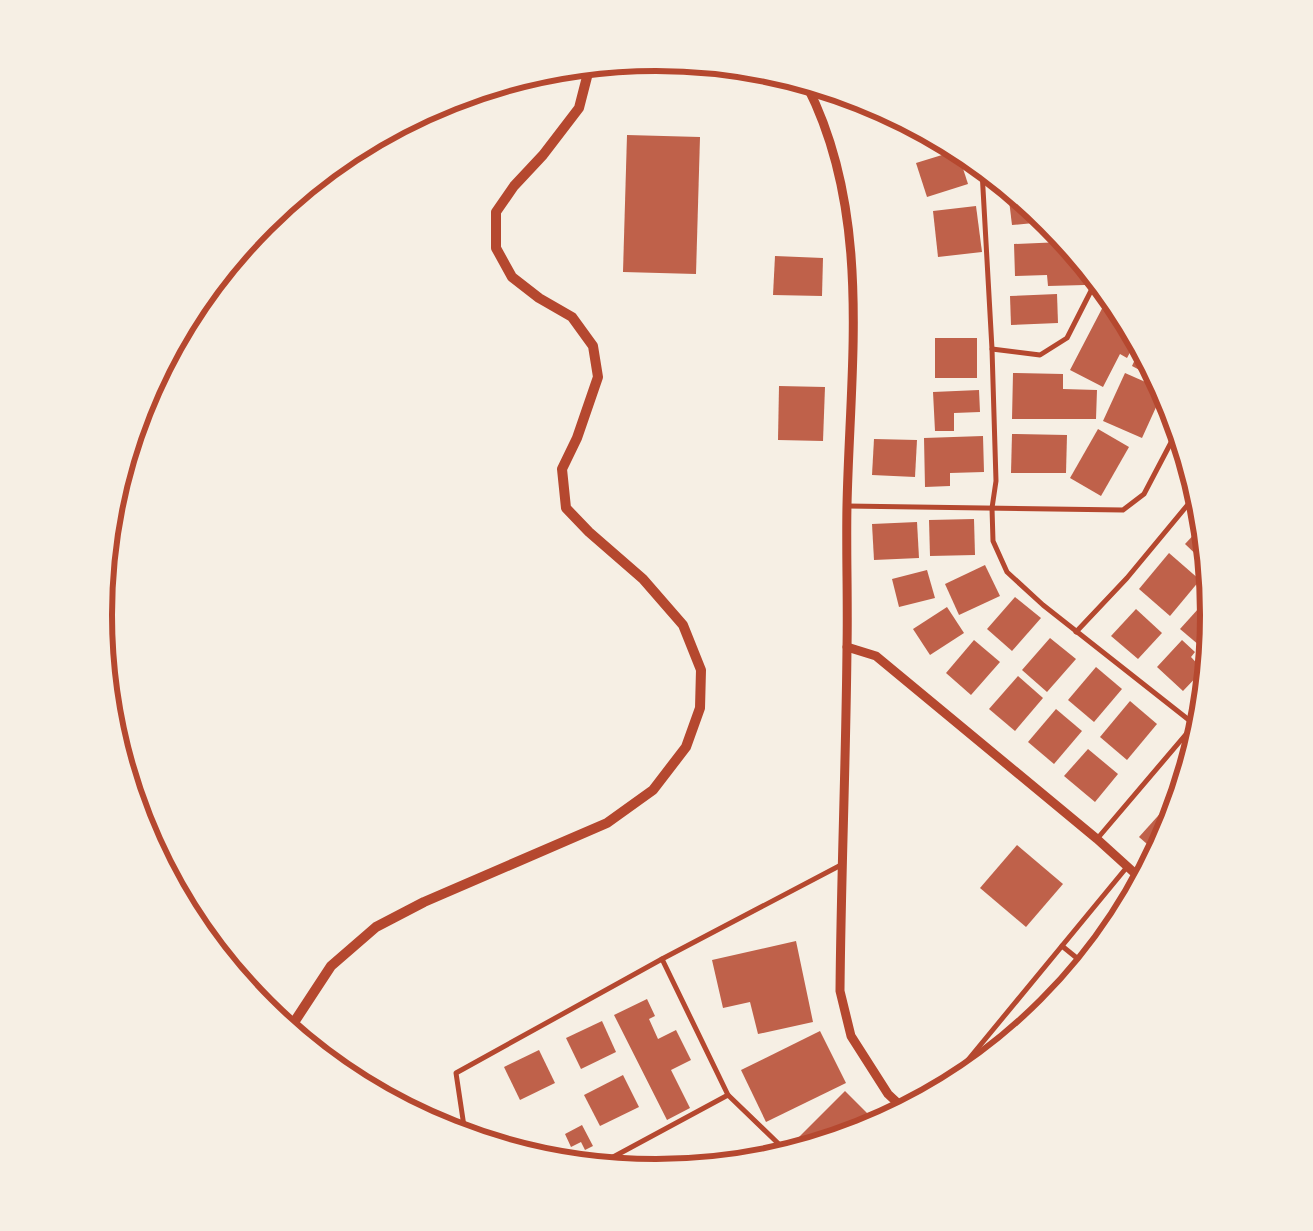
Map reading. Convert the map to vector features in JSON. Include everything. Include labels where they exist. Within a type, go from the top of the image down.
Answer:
[{"type":"main road","points":[[295,1022],[331,966],[376,927],[424,902],[606,824],[653,790],[686,747],[700,708],[701,670],[683,625],[642,580],[589,532],[566,508],[562,469],[577,438],[598,377],[593,346],[572,317],[539,298],[512,277],[496,248],[496,212],[514,186],[543,155],[579,108],[587,76]]},
{"type":"street","points":[[811,94],[818,108],[840,171],[851,243],[853,359],[847,506],[847,647],[841,865],[840,991],[851,1036],[888,1094],[898,1103]]},
{"type":"street","points":[[983,180],[992,349],[996,482],[992,508],[993,542],[1007,572],[1042,606],[1190,721]]},
{"type":"street","points":[[992,349],[1040,355],[1054,347],[1067,338],[1092,289]]},
{"type":"street","points":[[847,506],[1123,510],[1144,494],[1172,441]]},
{"type":"street","points":[[1076,632],[1126,578],[1189,503]]},
{"type":"street","points":[[847,647],[876,656],[1097,839],[1136,874]]},
{"type":"street","points":[[1097,839],[1188,731]]},
{"type":"street","points":[[464,1124],[456,1073],[662,959],[841,865]]},
{"type":"street","points":[[965,1064],[1128,867]]},
{"type":"street","points":[[1062,946],[1078,959]]},
{"type":"street","points":[[662,959],[728,1094],[780,1145]]},
{"type":"street","points":[[611,1158],[728,1094]]},
{"type":"building","points":[[627,135],[700,137],[696,274],[623,272]]},
{"type":"building","points":[[945,154],[962,165],[968,184],[927,197],[916,163]]},
{"type":"building","points":[[1009,201],[1033,223],[1012,225]]},
{"type":"building","points":[[976,206],[982,252],[938,257],[933,211]]},
{"type":"building","points":[[1052,242],[1085,280],[1085,285],[1048,286],[1047,275],[1015,276],[1014,244]]},
{"type":"building","points":[[775,256],[823,258],[822,296],[773,295]]},
{"type":"building","points":[[1057,294],[1058,323],[1011,325],[1010,296]]},
{"type":"building","points":[[1104,306],[1131,350],[1127,358],[1120,354],[1103,387],[1070,370]]},
{"type":"building","points":[[935,338],[977,338],[977,378],[935,378]]},
{"type":"building","points":[[1136,358],[1143,372],[1132,366]]},
{"type":"building","points":[[1013,373],[1063,374],[1063,389],[1097,390],[1096,419],[1012,419]]},
{"type":"building","points":[[1125,373],[1149,383],[1158,404],[1142,438],[1103,421]]},
{"type":"building","points":[[779,386],[825,387],[823,441],[778,440]]},
{"type":"building","points":[[979,390],[980,412],[954,413],[954,431],[935,431],[933,392]]},
{"type":"building","points":[[1098,429],[1129,447],[1101,496],[1070,478]]},
{"type":"building","points":[[1012,434],[1067,435],[1066,473],[1011,473]]},
{"type":"building","points":[[983,436],[984,472],[950,473],[950,486],[925,487],[924,438]]},
{"type":"building","points":[[874,439],[917,440],[915,477],[872,475]]},
{"type":"building","points":[[974,519],[975,555],[930,556],[929,520]]},
{"type":"building","points":[[917,522],[919,558],[874,560],[872,524]]},
{"type":"building","points":[[1194,534],[1197,556],[1185,544]]},
{"type":"building","points":[[1169,553],[1200,580],[1170,616],[1139,589]]},
{"type":"building","points":[[985,565],[1000,596],[959,615],[945,584]]},
{"type":"building","points":[[927,570],[935,598],[899,607],[892,579]]},
{"type":"building","points":[[1015,597],[1041,618],[1012,651],[987,629]]},
{"type":"building","points":[[1201,606],[1200,646],[1180,629]]},
{"type":"building","points":[[947,607],[964,633],[930,655],[913,629]]},
{"type":"building","points":[[1136,609],[1162,633],[1138,659],[1111,636]]},
{"type":"building","points":[[1050,638],[1076,659],[1047,692],[1022,670]]},
{"type":"building","points":[[974,640],[1000,662],[971,695],[946,673]]},
{"type":"building","points":[[1182,640],[1195,652],[1191,657],[1198,665],[1197,676],[1183,691],[1157,667]]},
{"type":"building","points":[[1096,667],[1122,689],[1094,722],[1068,700]]},
{"type":"building","points":[[1018,676],[1043,698],[1015,731],[989,709]]},
{"type":"building","points":[[1130,701],[1157,724],[1127,760],[1100,737]]},
{"type":"building","points":[[1056,709],[1082,731],[1054,764],[1028,742]]},
{"type":"building","points":[[1088,749],[1118,774],[1095,802],[1064,776]]},
{"type":"building","points":[[1174,783],[1171,793],[1168,790]]},
{"type":"building","points":[[1165,808],[1149,846],[1139,837]]},
{"type":"building","points":[[1017,845],[1063,884],[1026,927],[980,888]]},
{"type":"building","points":[[796,941],[813,1022],[758,1034],[750,1002],[723,1008],[712,960]]},
{"type":"building","points":[[647,999],[655,1016],[649,1019],[658,1039],[676,1030],[691,1060],[671,1070],[690,1108],[667,1120],[614,1015]]},
{"type":"building","points":[[602,1021],[616,1052],[581,1069],[566,1038]]},
{"type":"building","points":[[820,1031],[846,1083],[766,1122],[741,1070]]},
{"type":"building","points":[[539,1050],[555,1083],[520,1100],[504,1067]]},
{"type":"building","points":[[623,1075],[639,1107],[600,1126],[584,1095]]},
{"type":"building","points":[[845,1091],[870,1116],[831,1131],[799,1141],[797,1139]]},
{"type":"building","points":[[582,1125],[593,1146],[585,1150],[581,1142],[571,1147],[565,1134]]}]
